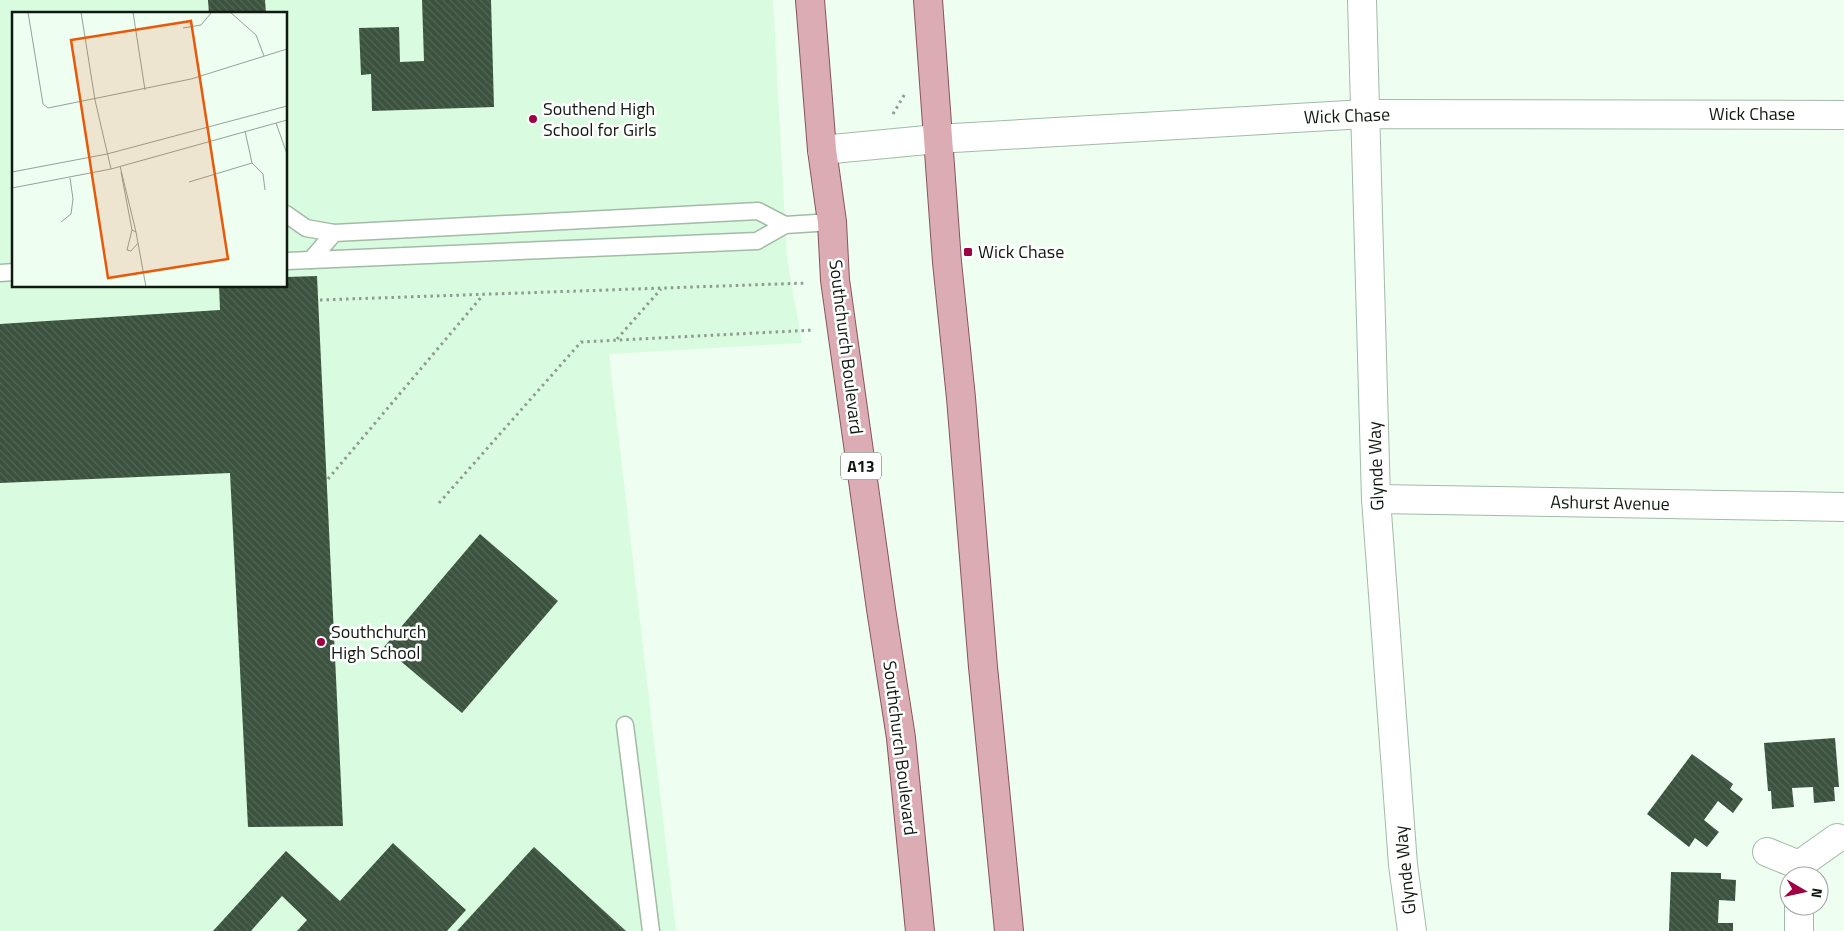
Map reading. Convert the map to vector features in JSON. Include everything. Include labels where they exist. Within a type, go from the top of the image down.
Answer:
[{"type":"main road","name":"Southchurch Boulevard","points":[[810,0],[822,150],[832,222],[835,280],[880,609],[902,738],[920,931]]},
{"type":"main road","points":[[928,0],[937,139],[961,398],[982,667],[1009,931]]},
{"type":"street","name":"Glynde Way","points":[[1362,0],[1376,499],[1403,865],[1412,931]]},
{"type":"street","name":"Wick Chase","points":[[822,150],[937,139],[1365,114],[1844,115]]},
{"type":"street","name":"Ashurst Avenue","points":[[1376,499],[1844,507]]},
{"type":"street","points":[[1805,866],[1837,838]]},
{"type":"street","points":[[1767,852],[1791,866]]},
{"type":"street","points":[[1799,916],[1799,931]]},
{"type":"lane","points":[[288,215],[306,228],[334,233],[758,211],[785,224],[832,222]]},
{"type":"lane","points":[[288,262],[757,242],[785,224]]},
{"type":"lane","points":[[311,260],[334,233]]},
{"type":"lane","points":[[625,725],[651,931]]},
{"type":"path","points":[[892,115],[905,92],[911,92]]},
{"type":"path","points":[[320,300],[791,284],[835,280]]},
{"type":"path","points":[[616,340],[661,288]]},
{"type":"path","points":[[328,479],[483,295]]},
{"type":"path","points":[[439,503],[582,342],[842,329]]},
{"type":"shaded area","name":"Southchurch High School","points":[[0,0],[773,0],[787,258],[802,343],[609,354],[676,931],[0,931]]},
{"type":"building","points":[[208,0],[265,0],[266,12],[209,12]]},
{"type":"building","points":[[422,0],[491,0],[494,107],[372,111],[371,74],[361,75],[359,28],[399,27],[400,62],[424,61]]},
{"type":"building","points":[[317,276],[343,826],[248,827],[230,473],[0,483],[0,324],[220,310],[219,288],[288,288],[288,277]]},
{"type":"building","points":[[480,534],[558,601],[462,713],[384,647]]},
{"type":"building","points":[[1835,738],[1839,787],[1834,787],[1835,801],[1814,803],[1813,787],[1792,788],[1794,807],[1772,809],[1771,791],[1768,791],[1764,743]]},
{"type":"building","points":[[1692,754],[1733,784],[1730,789],[1743,799],[1733,813],[1718,801],[1704,820],[1719,832],[1707,847],[1695,838],[1689,847],[1647,814]]},
{"type":"building","points":[[393,843],[466,910],[447,931],[297,931],[307,920],[282,896],[251,931],[213,931],[286,851],[340,901]]},
{"type":"building","points":[[534,847],[626,931],[457,931]]},
{"type":"building","points":[[1671,872],[1721,873],[1721,879],[1736,880],[1735,901],[1719,900],[1718,923],[1733,923],[1733,931],[1669,931]]},
{"type":"place","name":"Southend High School for Girls","points":[[533,119]]},
{"type":"place","name":"Wick Chase","points":[[968,252]]},
{"type":"place","name":"Southchurch High School","points":[[321,642]]}]
